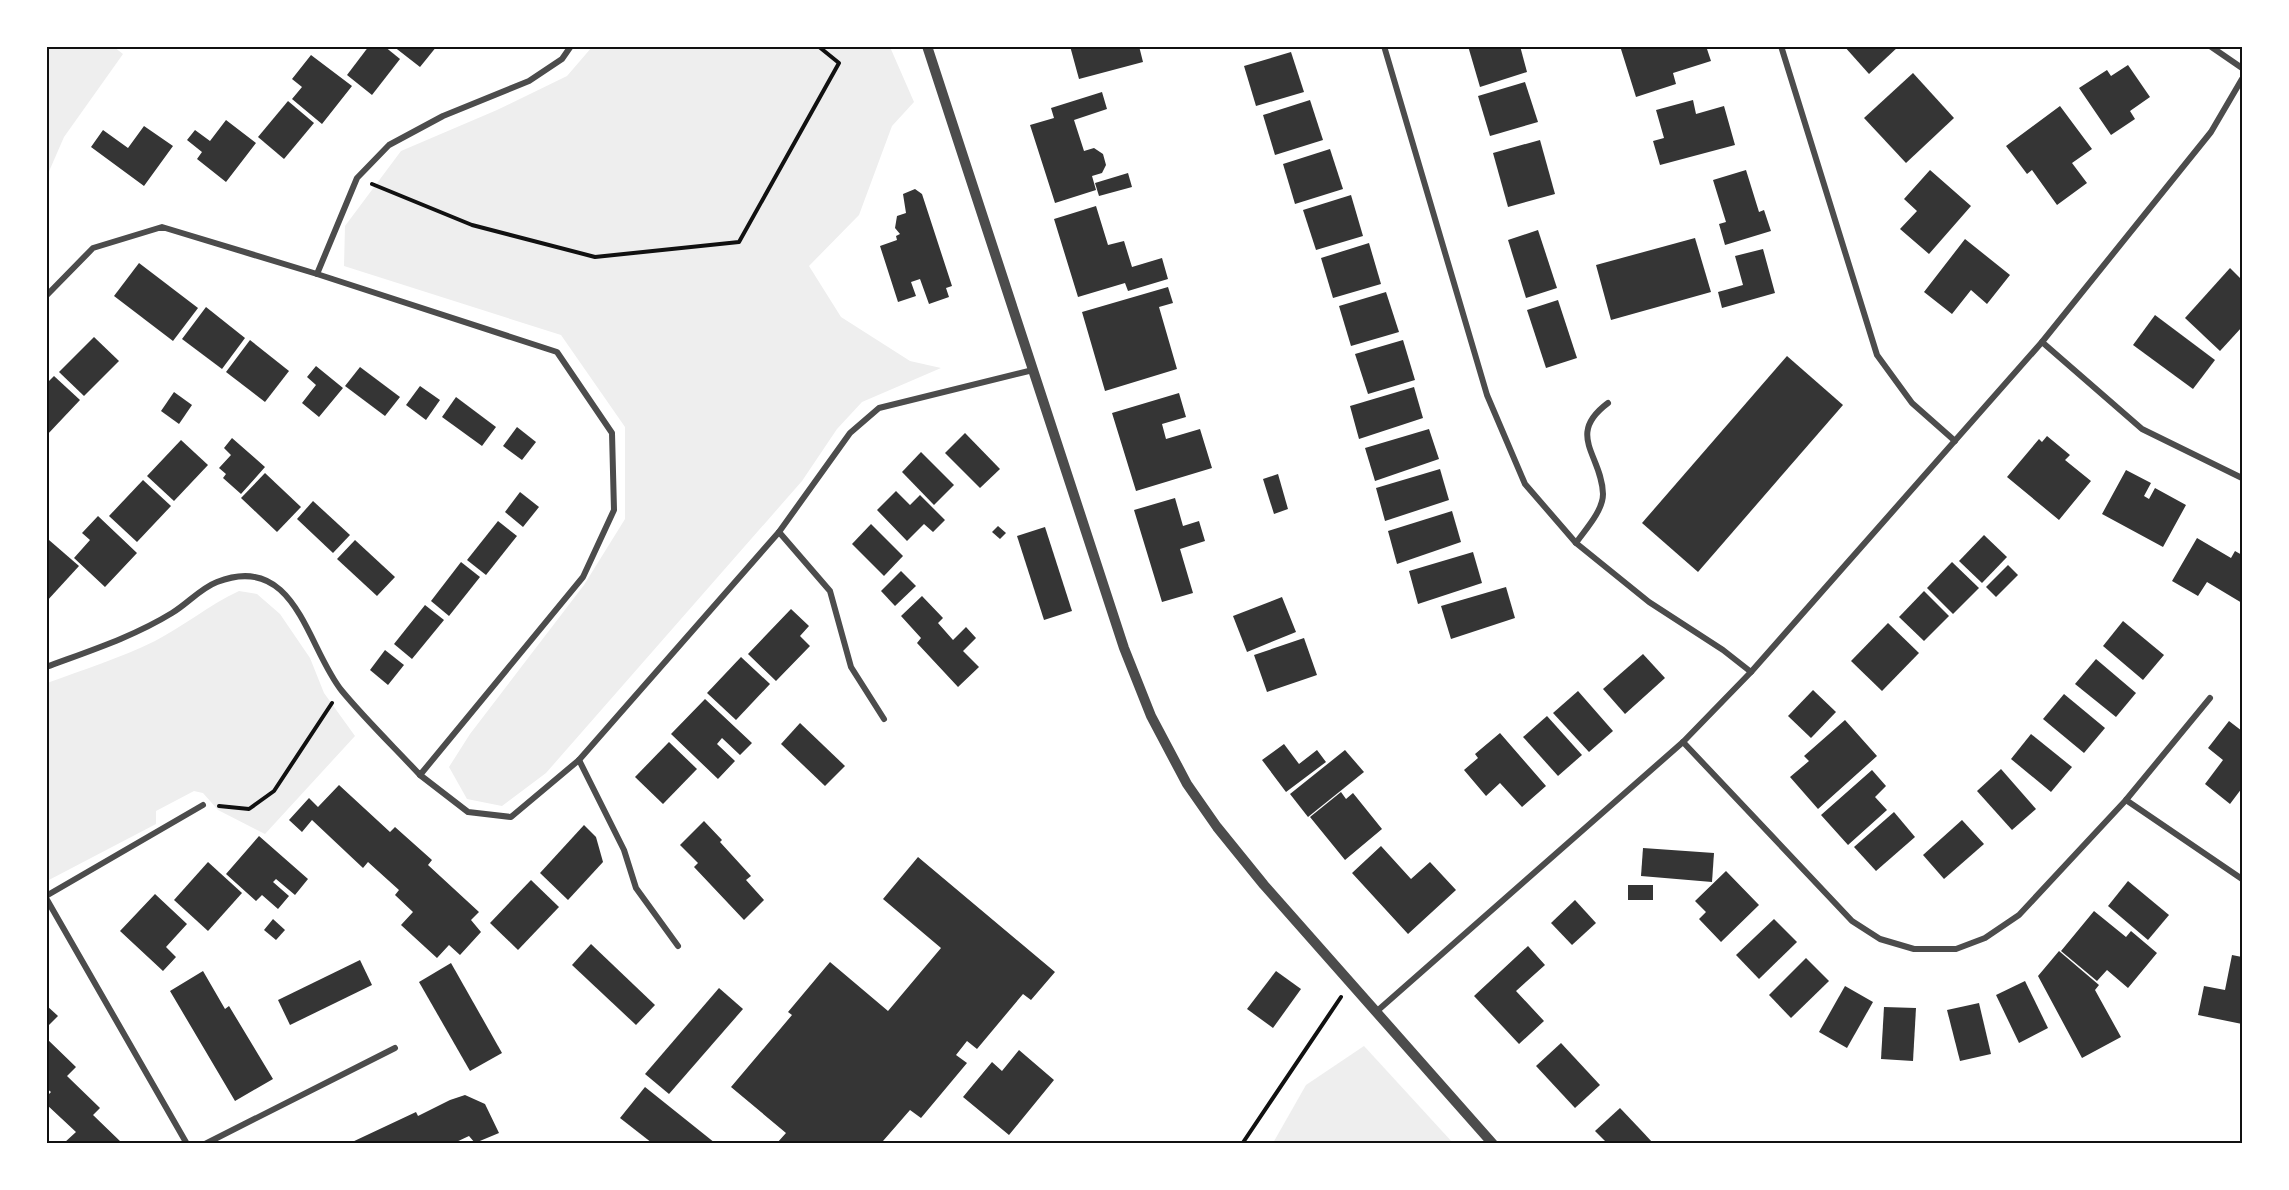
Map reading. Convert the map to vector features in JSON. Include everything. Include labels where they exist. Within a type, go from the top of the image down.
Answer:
[{"type":"street","points":[[317,274],[357,178],[389,145],[443,116],[529,81],[562,60],[571,46]]},
{"type":"street","points":[[927,46],[1124,648],[1151,716],[1187,784],[1217,827],[1264,885],[1493,1143]]},
{"type":"street","points":[[1384,46],[1487,395],[1525,484],[1576,543],[1649,602],[1723,650],[1751,672]]},
{"type":"street","points":[[1780,46],[1877,355],[1912,403],[1955,441]]},
{"type":"street","points":[[2210,46],[2242,68]]},
{"type":"street","points":[[1375,1012],[1683,742],[1751,672],[2042,342],[2211,132],[2242,79]]},
{"type":"street","points":[[46,296],[93,248],[162,227],[317,274],[557,352],[612,433],[614,510],[583,578],[420,775]]},
{"type":"street","points":[[2042,342],[2142,429],[2242,477]]},
{"type":"street","points":[[46,667],[122,639],[173,613],[216,582],[250,575],[272,584],[296,605],[341,690],[420,775],[468,812],[511,817],[579,760],[779,532],[850,433],[879,408],[1033,370]]},
{"type":"street","points":[[1576,543],[1595,516],[1603,496],[1586,436],[1592,415],[1608,403]]},
{"type":"street","points":[[779,532],[830,591],[851,667],[884,719]]},
{"type":"street","points":[[1683,742],[1852,921],[1880,939],[1914,949],[1956,949],[1985,938],[2019,915],[2126,800],[2210,698]]},
{"type":"street","points":[[579,760],[624,850],[636,888],[678,946]]},
{"type":"street","points":[[2126,800],[2242,879]]},
{"type":"street","points":[[187,1143],[46,897],[203,805]]},
{"type":"street","points":[[206,1143],[395,1048]]},
{"type":"path","points":[[357,178],[472,225],[595,257],[739,242],[839,63],[818,46]]},
{"type":"path","points":[[203,805],[249,809],[274,791],[341,690]]},
{"type":"path","points":[[1242,1143],[1351,984]]},
{"type":"shaded area","points":[[47,46],[114,47],[123,54],[64,137],[47,176]]},
{"type":"shaded area","points":[[592,47],[890,47],[914,102],[892,126],[859,215],[809,266],[841,317],[910,361],[941,368],[862,402],[837,429],[802,481],[546,773],[502,806],[467,799],[449,767],[470,734],[584,585],[625,519],[625,427],[561,335],[344,266],[345,226],[401,151],[497,110],[567,76]]},
{"type":"shaded area","points":[[239,591],[257,594],[280,614],[310,658],[324,693],[355,736],[265,834],[218,810],[203,793],[194,791],[156,811],[156,824],[47,881],[47,683],[155,641]]},
{"type":"shaded area","points":[[1364,1046],[1453,1143],[1273,1143],[1306,1085]]},
{"type":"building","points":[[369,46],[384,46],[400,59],[372,95],[347,75]]},
{"type":"building","points":[[393,46],[437,46],[420,67]]},
{"type":"building","points":[[1070,46],[1139,46],[1143,62],[1079,79]]},
{"type":"building","points":[[1468,46],[1520,46],[1527,72],[1480,87]]},
{"type":"building","points":[[1620,46],[1706,46],[1711,61],[1673,73],[1676,84],[1636,97]]},
{"type":"building","points":[[1844,46],[1899,46],[1869,74]]},
{"type":"building","points":[[1291,52],[1304,92],[1256,106],[1244,66]]},
{"type":"building","points":[[311,55],[352,86],[322,124],[292,99],[302,87],[292,79]]},
{"type":"building","points":[[2128,65],[2150,97],[2130,111],[2135,119],[2111,135],[2079,88],[2107,70],[2111,76]]},
{"type":"building","points":[[1913,73],[1954,118],[1906,163],[1864,118]]},
{"type":"building","points":[[1525,82],[1538,122],[1490,136],[1478,96]]},
{"type":"building","points":[[1102,92],[1107,109],[1074,120],[1084,151],[1094,148],[1103,154],[1106,165],[1102,173],[1092,176],[1096,190],[1055,203],[1030,125],[1054,118],[1051,108]]},
{"type":"building","points":[[1310,100],[1323,140],[1275,155],[1263,115]]},
{"type":"building","points":[[1693,100],[1696,114],[1724,106],[1735,145],[1660,165],[1653,141],[1664,138],[1656,110]]},
{"type":"building","points":[[288,101],[314,123],[284,159],[258,137]]},
{"type":"building","points":[[2060,106],[2092,149],[2072,163],[2087,183],[2057,205],[2032,170],[2027,174],[2006,146]]},
{"type":"building","points":[[226,120],[256,143],[226,182],[197,159],[202,152],[187,140],[195,130],[210,141]]},
{"type":"building","points":[[144,126],[173,146],[144,186],[91,147],[103,130],[128,148]]},
{"type":"building","points":[[1540,140],[1555,194],[1508,207],[1493,153]]},
{"type":"building","points":[[1330,149],[1343,189],[1295,204],[1283,164]]},
{"type":"building","points":[[1746,170],[1759,212],[1764,210],[1771,231],[1725,245],[1719,224],[1726,222],[1713,180]]},
{"type":"building","points":[[1930,170],[1971,206],[1929,254],[1900,229],[1917,211],[1904,199]]},
{"type":"building","points":[[1128,173],[1132,187],[1099,196],[1095,183]]},
{"type":"building","points":[[915,189],[922,194],[952,286],[946,288],[949,297],[929,304],[920,279],[911,282],[916,296],[898,302],[880,246],[897,240],[896,236],[900,234],[895,228],[897,216],[906,213],[903,194]]},
{"type":"building","points":[[1351,195],[1363,236],[1316,250],[1303,210]]},
{"type":"building","points":[[1096,206],[1108,245],[1124,241],[1132,267],[1162,258],[1168,279],[1128,291],[1125,283],[1078,297],[1054,219]]},
{"type":"building","points":[[1538,230],[1557,288],[1526,298],[1508,240]]},
{"type":"building","points":[[1695,238],[1711,292],[1611,320],[1596,265]]},
{"type":"building","points":[[1965,239],[2010,275],[1987,304],[1971,290],[1952,314],[1924,292]]},
{"type":"building","points":[[1369,243],[1381,284],[1333,298],[1321,258]]},
{"type":"building","points":[[1763,249],[1775,293],[1722,308],[1718,292],[1743,285],[1735,256]]},
{"type":"building","points":[[139,263],[198,308],[173,341],[114,296]]},
{"type":"building","points":[[2230,268],[2242,280],[2242,327],[2220,351],[2185,318]]},
{"type":"building","points":[[1168,287],[1173,303],[1159,307],[1177,369],[1105,391],[1082,312]]},
{"type":"building","points":[[1386,292],[1399,332],[1351,346],[1339,306]]},
{"type":"building","points":[[1558,300],[1577,358],[1546,368],[1527,310]]},
{"type":"building","points":[[206,307],[245,338],[222,369],[182,339]]},
{"type":"building","points":[[2155,315],[2215,360],[2193,389],[2133,345]]},
{"type":"building","points":[[94,337],[119,361],[84,396],[59,372]]},
{"type":"building","points":[[250,340],[289,371],[265,402],[226,372]]},
{"type":"building","points":[[1403,340],[1415,380],[1368,394],[1355,354]]},
{"type":"building","points":[[1787,356],[1843,405],[1698,572],[1642,523]]},
{"type":"building","points":[[316,366],[343,388],[319,417],[302,403],[316,385],[307,377]]},
{"type":"building","points":[[360,367],[400,397],[385,416],[345,386]]},
{"type":"building","points":[[54,376],[80,400],[46,436],[46,384]]},
{"type":"building","points":[[420,386],[440,400],[426,420],[406,405]]},
{"type":"building","points":[[1414,387],[1423,418],[1359,439],[1350,406]]},
{"type":"building","points":[[174,392],[192,405],[179,424],[161,411]]},
{"type":"building","points":[[1179,393],[1186,417],[1162,424],[1166,439],[1200,429],[1212,468],[1136,491],[1112,413]]},
{"type":"building","points":[[456,397],[496,427],[482,446],[442,417]]},
{"type":"building","points":[[517,427],[536,442],[522,460],[503,446]]},
{"type":"building","points":[[1429,429],[1439,459],[1375,481],[1365,448]]},
{"type":"building","points":[[965,433],[1000,469],[980,488],[945,453]]},
{"type":"building","points":[[2047,436],[2070,455],[2065,460],[2091,481],[2059,520],[2007,477],[2039,439],[2042,442]]},
{"type":"building","points":[[232,438],[265,467],[241,494],[223,478],[226,474],[219,468],[231,455],[224,448]]},
{"type":"building","points":[[181,440],[208,465],[174,501],[147,476]]},
{"type":"building","points":[[921,452],[954,485],[934,505],[902,472]]},
{"type":"building","points":[[1440,469],[1449,500],[1385,521],[1376,488]]},
{"type":"building","points":[[2126,470],[2151,483],[2144,496],[2149,499],[2155,488],[2186,505],[2163,547],[2102,514]]},
{"type":"building","points":[[265,473],[301,507],[277,532],[241,498]]},
{"type":"building","points":[[1278,474],[1288,509],[1274,514],[1263,479]]},
{"type":"building","points":[[143,480],[171,506],[137,542],[109,516]]},
{"type":"building","points":[[896,491],[910,505],[920,495],[945,520],[933,532],[924,524],[907,541],[877,510]]},
{"type":"building","points":[[520,492],[539,507],[523,527],[505,512]]},
{"type":"building","points":[[1175,498],[1183,526],[1199,521],[1205,541],[1180,549],[1193,593],[1162,602],[1134,510]]},
{"type":"building","points":[[313,501],[350,535],[333,553],[297,519]]},
{"type":"building","points":[[1452,511],[1461,542],[1397,564],[1388,531]]},
{"type":"building","points":[[98,516],[137,553],[105,587],[74,558],[90,540],[82,533]]},
{"type":"building","points":[[498,521],[517,536],[486,575],[467,560]]},
{"type":"building","points":[[871,524],[903,556],[884,576],[852,544]]},
{"type":"building","points":[[998,526],[1006,533],[1000,539],[992,532]]},
{"type":"building","points":[[1045,527],[1072,611],[1044,620],[1017,536]]},
{"type":"building","points":[[1984,535],[2007,557],[1982,583],[1959,561]]},
{"type":"building","points":[[2197,538],[2231,558],[2235,551],[2242,555],[2242,603],[2207,582],[2198,596],[2172,581]]},
{"type":"building","points":[[49,540],[79,566],[46,602],[46,543]]},
{"type":"building","points":[[355,540],[395,577],[377,596],[337,559]]},
{"type":"building","points":[[1473,552],[1482,583],[1418,604],[1409,571]]},
{"type":"building","points":[[461,562],[480,577],[449,616],[431,601]]},
{"type":"building","points":[[1952,562],[1979,588],[1953,614],[1927,588]]},
{"type":"building","points":[[2008,565],[2018,575],[1996,597],[1986,587]]},
{"type":"building","points":[[901,571],[916,586],[895,606],[881,591]]},
{"type":"building","points":[[1506,587],[1515,618],[1451,639],[1441,606]]},
{"type":"building","points":[[1924,591],[1949,616],[1924,641],[1899,617]]},
{"type":"building","points":[[922,596],[943,618],[938,623],[953,640],[966,627],[976,638],[963,651],[979,667],[958,687],[917,643],[921,638],[901,616]]},
{"type":"building","points":[[1282,597],[1296,632],[1247,652],[1233,616]]},
{"type":"building","points":[[425,605],[444,620],[412,659],[394,644]]},
{"type":"building","points":[[791,609],[809,626],[800,636],[810,646],[776,681],[748,654]]},
{"type":"building","points":[[2123,621],[2164,655],[2143,680],[2103,646]]},
{"type":"building","points":[[1888,623],[1919,653],[1882,691],[1851,661]]},
{"type":"building","points":[[1304,638],[1317,675],[1267,692],[1254,655]]},
{"type":"building","points":[[385,650],[404,665],[388,685],[370,670]]},
{"type":"building","points":[[1643,654],[1665,678],[1625,714],[1603,689]]},
{"type":"building","points":[[741,657],[770,684],[736,720],[707,693]]},
{"type":"building","points":[[2096,659],[2136,693],[2116,717],[2075,684]]},
{"type":"building","points":[[1813,690],[1836,712],[1811,738],[1788,716]]},
{"type":"building","points":[[1578,691],[1613,731],[1589,752],[1553,713]]},
{"type":"building","points":[[2064,694],[2105,728],[2084,753],[2043,719]]},
{"type":"building","points":[[705,699],[752,743],[740,755],[722,738],[717,744],[735,761],[718,779],[671,734]]},
{"type":"building","points":[[1547,716],[1582,755],[1558,776],[1523,737]]},
{"type":"building","points":[[1845,720],[1877,756],[1818,809],[1790,777],[1809,761],[1804,756]]},
{"type":"building","points":[[2229,721],[2242,731],[2242,788],[2230,804],[2205,784],[2223,760],[2208,748]]},
{"type":"building","points":[[800,723],[845,766],[825,786],[781,744]]},
{"type":"building","points":[[1500,733],[1546,786],[1522,807],[1500,783],[1486,796],[1464,770],[1478,758],[1475,754]]},
{"type":"building","points":[[2031,734],[2072,767],[2051,792],[2011,759]]},
{"type":"building","points":[[669,742],[697,769],[663,804],[635,777]]},
{"type":"building","points":[[1284,744],[1299,764],[1317,750],[1326,762],[1286,792],[1262,760]]},
{"type":"building","points":[[1345,750],[1364,772],[1308,817],[1290,794]]},
{"type":"building","points":[[2001,769],[2036,809],[2012,830],[1977,791]]},
{"type":"building","points":[[1872,770],[1886,786],[1875,797],[1887,810],[1848,845],[1821,815]]},
{"type":"building","points":[[339,785],[390,832],[395,827],[432,860],[428,865],[479,912],[471,920],[481,932],[460,955],[449,945],[437,958],[401,925],[413,912],[395,895],[399,890],[368,862],[363,868],[312,820],[302,832],[289,820],[309,798],[318,807]]},
{"type":"building","points":[[1341,792],[1346,799],[1353,793],[1382,829],[1345,860],[1310,817]]},
{"type":"building","points":[[1894,812],[1915,837],[1876,871],[1854,847]]},
{"type":"building","points":[[1962,820],[1984,844],[1944,879],[1923,855]]},
{"type":"building","points":[[704,821],[751,876],[746,880],[764,900],[744,920],[694,867],[698,863],[680,845]]},
{"type":"building","points":[[584,825],[596,837],[603,862],[568,900],[540,873]]},
{"type":"building","points":[[259,836],[308,879],[295,895],[276,879],[273,882],[289,896],[278,909],[262,895],[256,901],[226,874]]},
{"type":"building","points":[[1381,846],[1411,879],[1430,862],[1456,890],[1408,934],[1352,873]]},
{"type":"building","points":[[1643,848],[1714,853],[1712,882],[1641,876]]},
{"type":"building","points":[[918,857],[1055,972],[1031,1000],[1023,994],[977,1049],[967,1041],[956,1055],[967,1063],[921,1118],[910,1110],[883,1141],[886,1143],[777,1143],[786,1133],[731,1087],[792,1015],[788,1012],[830,962],[888,1011],[941,948],[883,899]]},
{"type":"building","points":[[208,862],[242,893],[208,931],[174,900]]},
{"type":"building","points":[[1726,871],[1759,905],[1721,942],[1699,919],[1706,912],[1695,901]]},
{"type":"building","points":[[531,880],[559,907],[518,950],[490,923]]},
{"type":"building","points":[[2128,881],[2169,915],[2148,940],[2108,906]]},
{"type":"building","points":[[1628,885],[1653,885],[1653,900],[1628,900]]},
{"type":"building","points":[[155,894],[187,924],[166,947],[176,957],[163,971],[120,931]]},
{"type":"building","points":[[1575,900],[1596,923],[1572,945],[1551,923]]},
{"type":"building","points":[[2094,911],[2126,937],[2131,931],[2157,953],[2128,988],[2107,970],[2097,981],[2061,951]]},
{"type":"building","points":[[273,919],[285,930],[276,940],[264,930]]},
{"type":"building","points":[[1774,919],[1797,942],[1759,979],[1736,955]]},
{"type":"building","points":[[591,944],[655,1005],[636,1025],[572,965]]},
{"type":"building","points":[[1528,946],[1545,965],[1516,991],[1544,1021],[1519,1044],[1474,996]]},
{"type":"building","points":[[2059,951],[2099,985],[2095,990],[2121,1037],[2082,1058],[2038,976]]},
{"type":"building","points":[[2232,955],[2242,957],[2242,1024],[2198,1015],[2204,986],[2225,990]]},
{"type":"building","points":[[1806,958],[1829,981],[1791,1018],[1769,995]]},
{"type":"building","points":[[360,960],[372,985],[290,1025],[278,1000]]},
{"type":"building","points":[[451,963],[502,1053],[470,1071],[419,982]]},
{"type":"building","points":[[203,971],[225,1009],[229,1006],[273,1079],[235,1101],[170,991]]},
{"type":"building","points":[[1276,971],[1301,989],[1273,1028],[1247,1009]]},
{"type":"building","points":[[2025,981],[2048,1028],[2019,1043],[1996,995]]},
{"type":"building","points":[[1845,986],[1873,1002],[1847,1048],[1819,1032]]},
{"type":"building","points":[[719,988],[743,1009],[669,1094],[645,1074]]},
{"type":"building","points":[[1979,1003],[1991,1054],[1960,1061],[1947,1010]]},
{"type":"building","points":[[46,1005],[58,1016],[46,1028]]},
{"type":"building","points":[[1884,1007],[1916,1008],[1913,1061],[1881,1059]]},
{"type":"building","points":[[46,1038],[76,1067],[67,1076],[100,1108],[93,1115],[122,1143],[64,1143],[76,1132],[46,1104],[46,1097],[51,1092],[46,1088]]},
{"type":"building","points":[[1561,1043],[1600,1085],[1575,1108],[1536,1066]]},
{"type":"building","points":[[1019,1050],[1054,1080],[1009,1135],[963,1097],[992,1062],[1002,1071]]},
{"type":"building","points":[[645,1087],[715,1143],[652,1143],[620,1118]]},
{"type":"building","points":[[465,1095],[485,1104],[499,1133],[475,1143],[469,1136],[454,1143],[350,1143],[416,1112],[418,1116]]},
{"type":"building","points":[[1620,1108],[1653,1143],[1607,1143],[1595,1131]]}]
